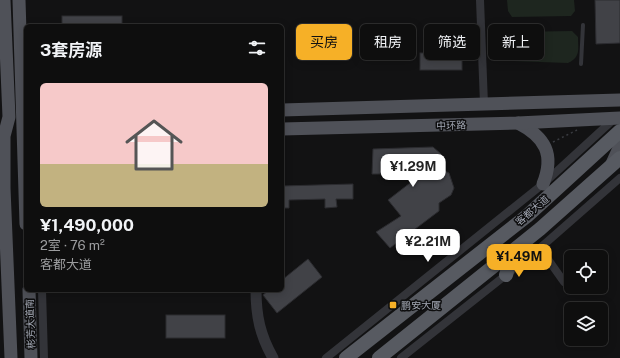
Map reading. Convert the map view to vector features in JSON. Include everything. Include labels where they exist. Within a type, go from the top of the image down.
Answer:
[{"type":"highway","name":"客都大道","points":[[346,358],[527,216],[549,188],[620,131]]},
{"type":"highway","name":"客都大道","points":[[381,357],[513,251],[616,162]]},
{"type":"highway","points":[[549,188],[568,205]]},
{"type":"highway","points":[[506,275],[513,251]]},
{"type":"main road","name":"彬芳大道南","points":[[4,0],[6,66],[2,136],[2,184],[5,319],[11,358]]},
{"type":"main road","points":[[2,136],[24,136],[24,75],[19,0]]},
{"type":"main road","points":[[0,78],[6,66]]},
{"type":"main road","points":[[598,100],[618,116],[620,131]]},
{"type":"main road","name":"中环路","points":[[284,110],[620,100]]},
{"type":"main road","name":"中环路","points":[[284,129],[518,123],[618,116]]},
{"type":"main road","points":[[4,118],[24,117]]},
{"type":"main road","points":[[518,123],[530,129],[544,144],[549,165],[549,188]]},
{"type":"main road","points":[[616,162],[620,146]]},
{"type":"main road","name":"彬芳大道南","points":[[29,292],[31,358]]},
{"type":"street","points":[[480,0],[484,104]]},
{"type":"street","points":[[326,358],[549,188],[618,116]]},
{"type":"street","points":[[401,358],[540,248],[620,178]]},
{"type":"street","points":[[540,248],[564,282]]},
{"type":"street","points":[[42,292],[44,358]]},
{"type":"street","points":[[250,292],[251,312],[254,328],[260,348],[266,358]]},
{"type":"street","points":[[256,292],[256,312],[265,344],[273,358]]},
{"type":"lane","points":[[581,64],[583,25]]},
{"type":"path","points":[[548,145],[577,130]]},
{"type":"shaded area","points":[[507,0],[574,0],[575,11],[571,16],[512,17],[508,11]]},
{"type":"shaded area","points":[[544,31],[572,31],[578,37],[578,52],[575,58],[568,63],[510,60],[544,60]]},
{"type":"building","points":[[595,0],[620,0],[620,43],[596,44]]},
{"type":"building","points":[[62,16],[122,16],[122,24],[62,24]]},
{"type":"building","points":[[420,53],[424,53],[424,60],[462,60],[462,70],[420,70]]},
{"type":"building","points":[[433,147],[441,154],[443,170],[449,173],[454,188],[451,195],[439,203],[439,211],[390,248],[376,232],[401,216],[388,200],[410,183],[408,176],[405,174],[372,174],[373,149]]},
{"type":"building","points":[[353,184],[353,199],[336,199],[337,207],[325,208],[325,199],[289,200],[289,208],[284,208],[284,186]]},
{"type":"building","points":[[308,259],[322,277],[277,313],[263,295],[267,292],[284,292],[284,278]]},
{"type":"building","points":[[166,315],[225,315],[225,338],[166,338]]},
{"type":"place","name":"鹏安大厦","points":[[393,305]]}]
